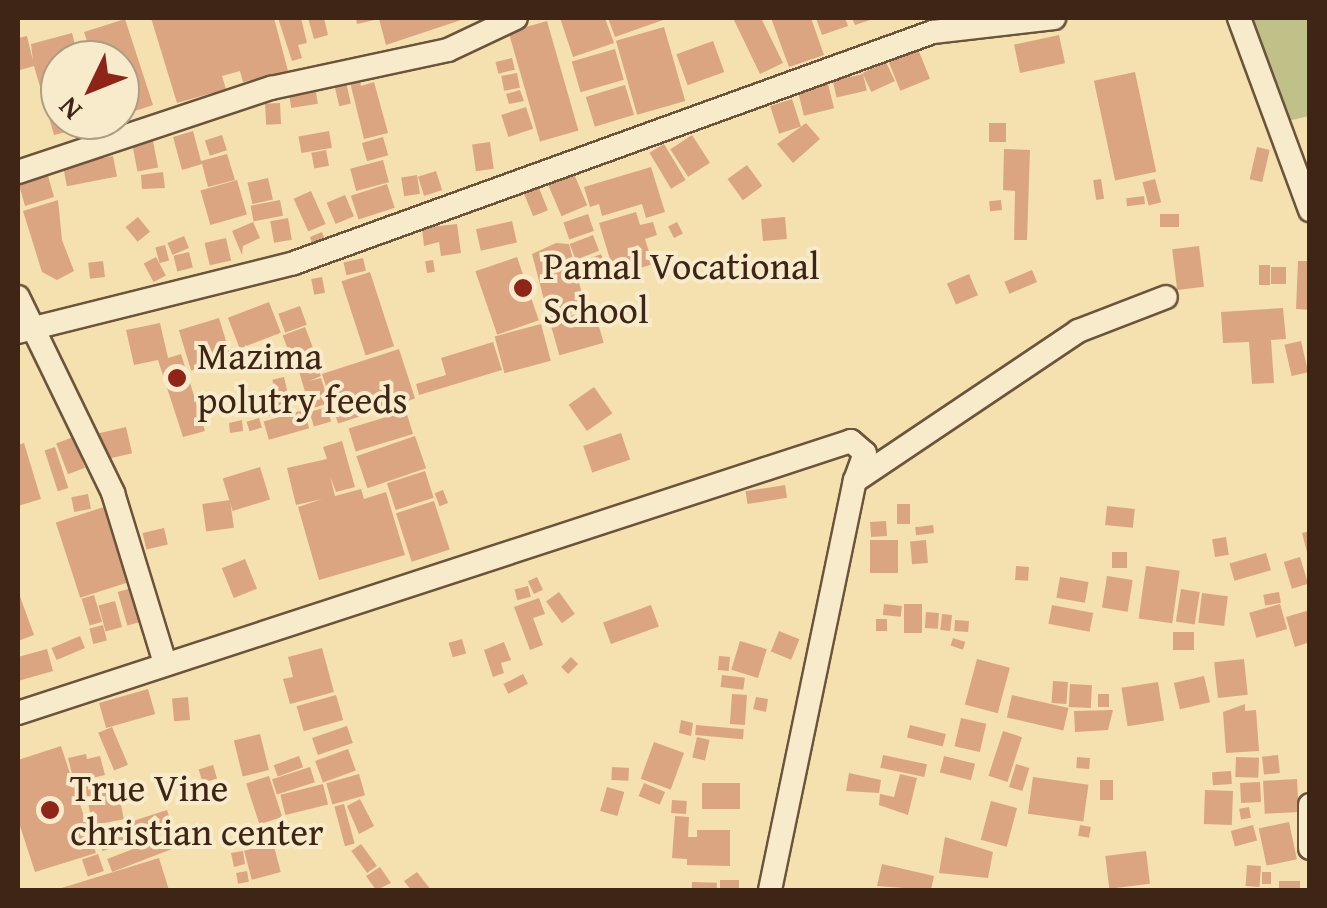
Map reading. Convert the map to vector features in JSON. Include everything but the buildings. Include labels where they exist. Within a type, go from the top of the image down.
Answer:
[{"type":"street","points":[[18,172],[271,88],[448,50],[516,18]]},
{"type":"street","points":[[24,329],[294,263],[934,32],[1054,18]]},
{"type":"street","points":[[1240,18],[1310,210]]},
{"type":"street","points":[[18,296],[24,329],[114,493],[164,662]]},
{"type":"street","points":[[854,481],[936,420],[1078,331],[1166,297]]},
{"type":"street","points":[[18,713],[164,662],[851,441],[865,453],[854,481],[770,890]]},
{"type":"street","points":[[1310,805],[1310,848]]},
{"type":"green space","points":[[1246,18],[1309,18],[1309,116],[1288,121]]},
{"type":"place","name":"Pamal Vocational School","points":[[523,288]]},
{"type":"place","name":"Mazima polutry feeds","points":[[177,378]]},
{"type":"place","name":"True Vine christian center","points":[[50,810]]}]
